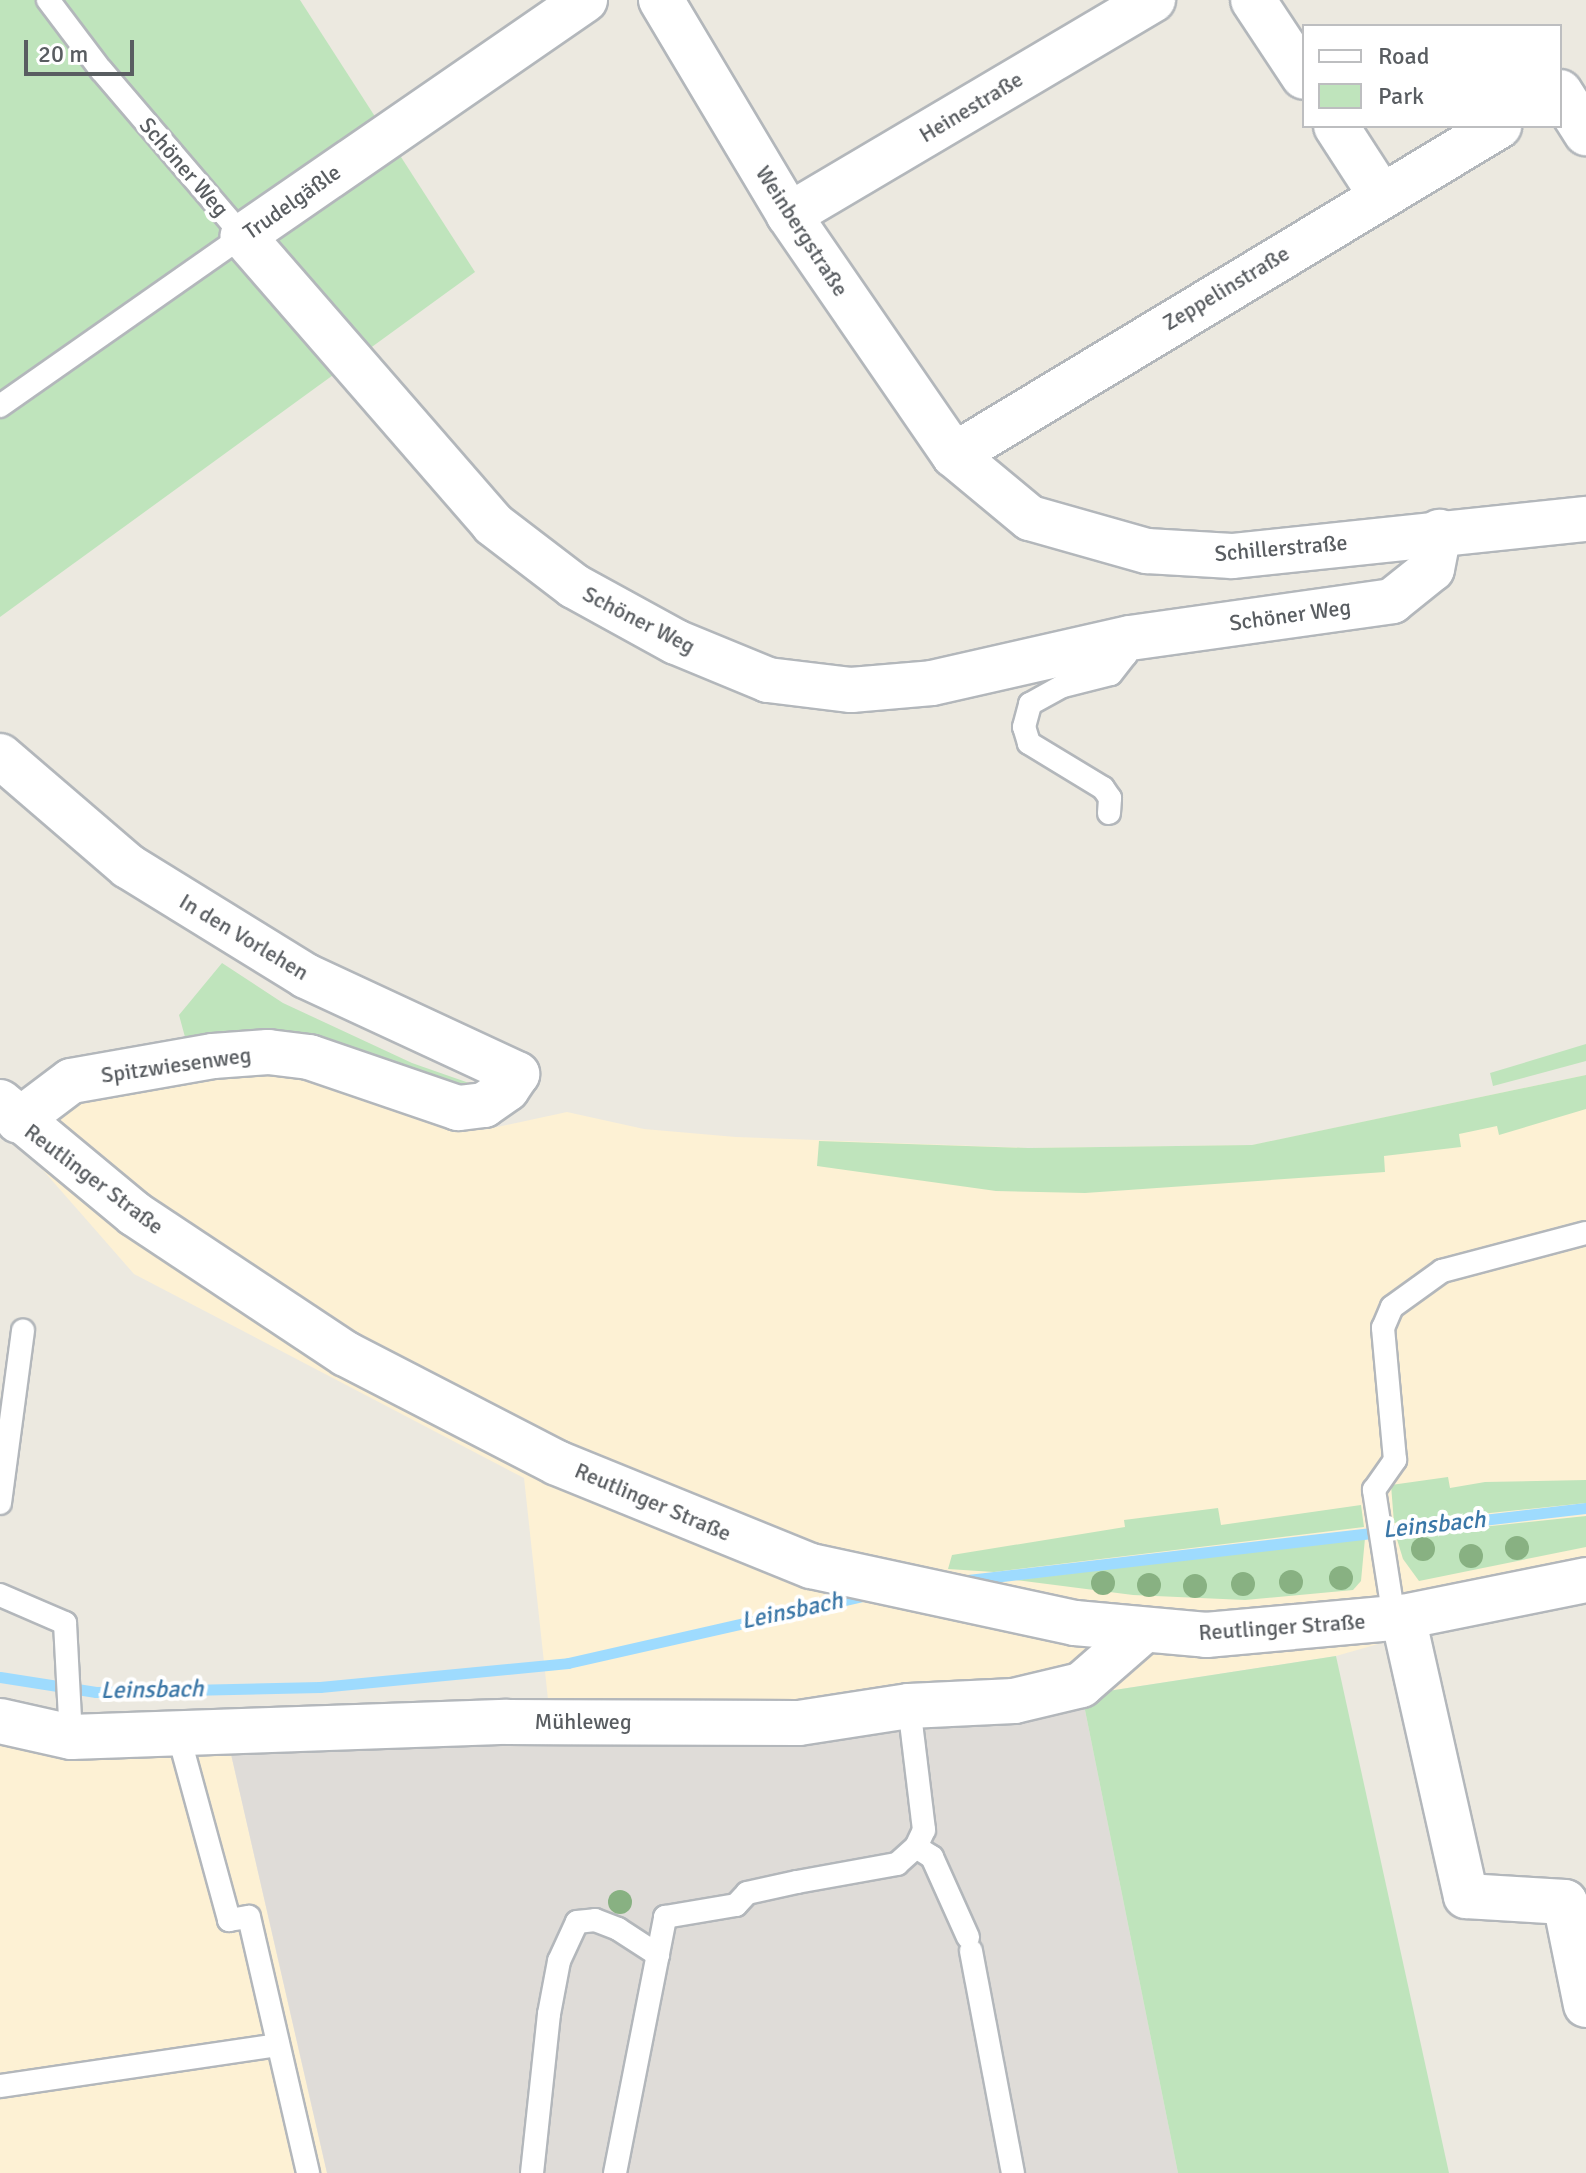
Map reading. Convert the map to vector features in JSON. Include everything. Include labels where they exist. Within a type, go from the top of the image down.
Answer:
[{"type":"street","name":"Trudelgäßle","points":[[243,236],[585,0]]},
{"type":"street","name":"Weinbergstraße","points":[[661,0],[789,215],[954,455]]},
{"type":"street","name":"Heinestraße","points":[[789,215],[1153,0]]},
{"type":"street","points":[[1253,0],[1302,74]]},
{"type":"street","points":[[1562,91],[1586,76]]},
{"type":"street","points":[[1562,95],[1586,133]]},
{"type":"street","points":[[1337,128],[1380,194]]},
{"type":"street","name":"Zeppelinstraße","points":[[954,455],[1380,194],[1496,128]]},
{"type":"street","name":"Schöner Weg","points":[[243,236],[493,524],[574,586],[676,642],[768,680],[851,690],[932,683],[1126,639],[1392,601],[1432,569],[1439,532]]},
{"type":"street","name":"Schillerstraße","points":[[954,455],[1030,518],[1147,551],[1232,556],[1586,519]]},
{"type":"street","name":"In den Vorlehen","points":[[0,756],[128,866],[306,976],[517,1074]]},
{"type":"street","name":"Spitzwiesenweg","points":[[9,1111],[71,1081],[213,1056],[268,1052],[309,1057],[458,1108],[484,1105],[507,1089],[517,1074]]},
{"type":"street","name":"Reutlinger Straße","points":[[9,1111],[135,1214],[346,1354],[557,1463],[811,1566],[1075,1623],[1206,1635],[1399,1617],[1586,1580]]},
{"type":"street","points":[[1399,1617],[1466,1896],[1565,1902],[1586,2005]]},
{"type":"street","name":"Mühleweg","points":[[0,1721],[178,1733],[507,1722],[799,1723],[909,1706],[1014,1701],[1081,1685],[1143,1631]]},
{"type":"lane","name":"Schöner Weg","points":[[48,0],[101,70],[243,236]]},
{"type":"lane","name":"Trudelgäßle","points":[[0,406],[243,236]]},
{"type":"lane","points":[[1109,813],[1110,798],[1103,788],[1029,743],[1024,727],[1030,704],[1063,686],[1111,674],[1126,655],[1126,639]]},
{"type":"lane","points":[[1399,1617],[1384,1557],[1374,1490],[1395,1460],[1383,1328],[1392,1307],[1442,1271],[1586,1233]]},
{"type":"lane","points":[[0,1503],[23,1331]]},
{"type":"lane","points":[[0,1595],[65,1623],[71,1725]]},
{"type":"lane","points":[[615,2173],[665,1917],[736,1905],[747,1893],[897,1864],[916,1847],[924,1830],[909,1706]]},
{"type":"lane","points":[[178,1733],[229,1920],[249,1917],[308,2173]]},
{"type":"lane","points":[[916,1847],[932,1857],[969,1944],[1013,2173]]},
{"type":"lane","points":[[532,2173],[549,2014],[559,1961],[577,1922],[595,1920],[618,1929],[658,1955]]},
{"type":"lane","points":[[0,2086],[278,2045]]},
{"type":"shaded area","points":[[268,1066],[439,1121],[483,1130],[567,1112],[644,1129],[736,1137],[1028,1148],[1253,1145],[1586,1075],[1586,1585],[1336,1656],[1082,1695],[551,1727],[524,1478],[134,1274],[0,1121],[73,1095]]},
{"type":"shaded area","points":[[1082,1695],[1178,2173],[327,2173],[228,1741]]},
{"type":"shaded area","points":[[0,1735],[228,1741],[327,2173],[0,2173]]},
{"type":"green space","points":[[0,0],[300,0],[475,272],[0,617]]},
{"type":"green space","points":[[222,963],[283,1003],[412,1063],[469,1083],[464,1093],[188,1048],[179,1015]]},
{"type":"green space","points":[[1586,1044],[1586,1061],[1493,1086],[1490,1073]]},
{"type":"green space","points":[[1586,1075],[1586,1109],[1499,1135],[1497,1126],[1459,1134],[1461,1147],[1384,1156],[1385,1172],[1085,1193],[996,1191],[817,1166],[819,1141],[1028,1148],[1252,1145]]},
{"type":"green space","points":[[1448,1477],[1450,1488],[1485,1482],[1586,1480],[1586,1503],[1394,1523],[1391,1485]]},
{"type":"green space","points":[[1361,1505],[1364,1527],[994,1572],[948,1569],[952,1555],[1125,1527],[1124,1520],[1218,1508],[1221,1525]]},
{"type":"green space","points":[[1586,1516],[1586,1547],[1419,1581],[1403,1559],[1396,1536]]},
{"type":"green space","points":[[1365,1538],[1361,1581],[1353,1590],[1245,1600],[1133,1595],[1016,1580]]},
{"type":"green space","points":[[1336,1656],[1449,2173],[1178,2173],[1082,1695]]},
{"type":"waterway","name":"Leinsbach","points":[[959,1581],[1586,1508]]},
{"type":"waterway","name":"Leinsbach","points":[[0,1677],[96,1692],[320,1687],[568,1663],[867,1595]]}]
